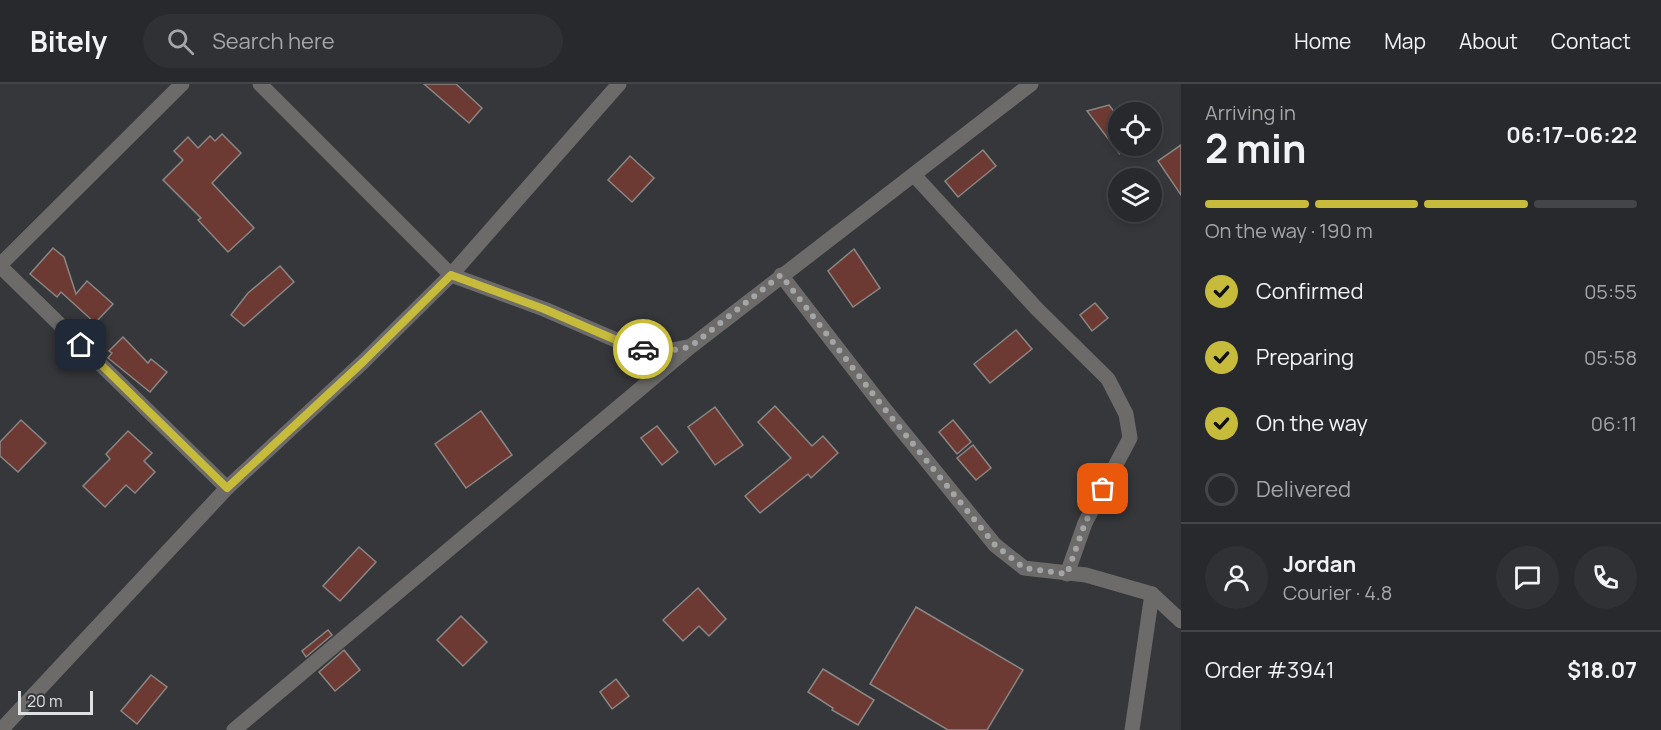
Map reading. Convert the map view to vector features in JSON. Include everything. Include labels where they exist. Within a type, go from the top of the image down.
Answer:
[{"type":"street","points":[[182,84],[0,266],[227,488]]},
{"type":"street","points":[[260,84],[451,275],[544,309],[637,349],[662,352],[690,347]]},
{"type":"street","points":[[1,730],[227,488],[363,362],[451,275],[619,84]]},
{"type":"street","points":[[234,730],[690,347],[1031,84]]},
{"type":"street","points":[[914,175],[1038,309],[1108,379],[1126,414],[1130,438],[1085,523],[1067,574]]},
{"type":"street","points":[[781,275],[883,407],[995,545],[1024,568],[1086,575],[1126,584],[1152,594],[1181,621]]},
{"type":"street","points":[[1132,730],[1152,594]]},
{"type":"building","points":[[424,84],[456,84],[482,108],[469,123]]},
{"type":"building","points":[[1108,105],[1108,139],[1087,111]]},
{"type":"building","points":[[222,134],[241,153],[212,183],[254,228],[228,252],[198,220],[201,218],[163,180],[183,160],[174,151],[188,137],[198,148],[210,136],[215,141]]},
{"type":"building","points":[[1181,145],[1181,195],[1158,161]]},
{"type":"building","points":[[983,150],[996,166],[958,197],[945,181]]},
{"type":"building","points":[[630,156],[654,178],[632,202],[608,180]]},
{"type":"building","points":[[53,248],[64,257],[76,294],[87,281],[113,304],[95,323],[61,292],[57,297],[30,274]]},
{"type":"building","points":[[854,249],[880,288],[853,307],[828,271]]},
{"type":"building","points":[[280,266],[294,282],[244,326],[231,315],[248,293]]},
{"type":"building","points":[[1095,303],[1108,318],[1092,331],[1080,315]]},
{"type":"building","points":[[1016,330],[1032,349],[990,383],[974,364]]},
{"type":"building","points":[[123,337],[148,363],[151,359],[167,372],[150,392],[108,358],[112,353],[109,351]]},
{"type":"building","points":[[775,406],[812,446],[823,436],[838,453],[811,478],[808,474],[760,513],[745,496],[791,458],[758,422]]},
{"type":"building","points":[[715,407],[743,445],[715,465],[688,427]]},
{"type":"building","points":[[481,411],[512,455],[466,488],[435,444]]},
{"type":"building","points":[[21,420],[46,443],[18,472],[0,456],[0,442]]},
{"type":"building","points":[[953,420],[971,442],[957,454],[939,432]]},
{"type":"building","points":[[657,426],[678,452],[662,465],[641,438]]},
{"type":"building","points":[[128,431],[152,453],[144,461],[155,472],[135,493],[126,485],[105,507],[83,486],[110,459],[106,454]]},
{"type":"building","points":[[973,445],[991,468],[976,480],[957,458]]},
{"type":"building","points":[[359,547],[376,562],[340,601],[323,586]]},
{"type":"building","points":[[698,588],[726,619],[709,636],[699,626],[683,641],[663,620]]},
{"type":"building","points":[[916,607],[1023,670],[987,730],[948,730],[870,684]]},
{"type":"building","points":[[461,616],[487,642],[463,666],[437,640]]},
{"type":"building","points":[[328,630],[332,635],[306,657],[302,651]]},
{"type":"building","points":[[344,650],[360,670],[335,691],[319,672]]},
{"type":"building","points":[[823,669],[874,700],[858,725],[832,710],[833,708],[808,692]]},
{"type":"building","points":[[151,675],[167,687],[137,724],[121,711]]},
{"type":"building","points":[[616,679],[629,696],[612,709],[600,692]]},
{"type":"way so far","points":[[643,349],[662,352],[690,347],[781,275],[883,407],[995,545],[1024,568],[1067,574],[1085,523],[1103,489]]},
{"type":"route","points":[[81,345],[227,488],[363,362],[451,275],[544,309],[637,349],[643,349]]}]
